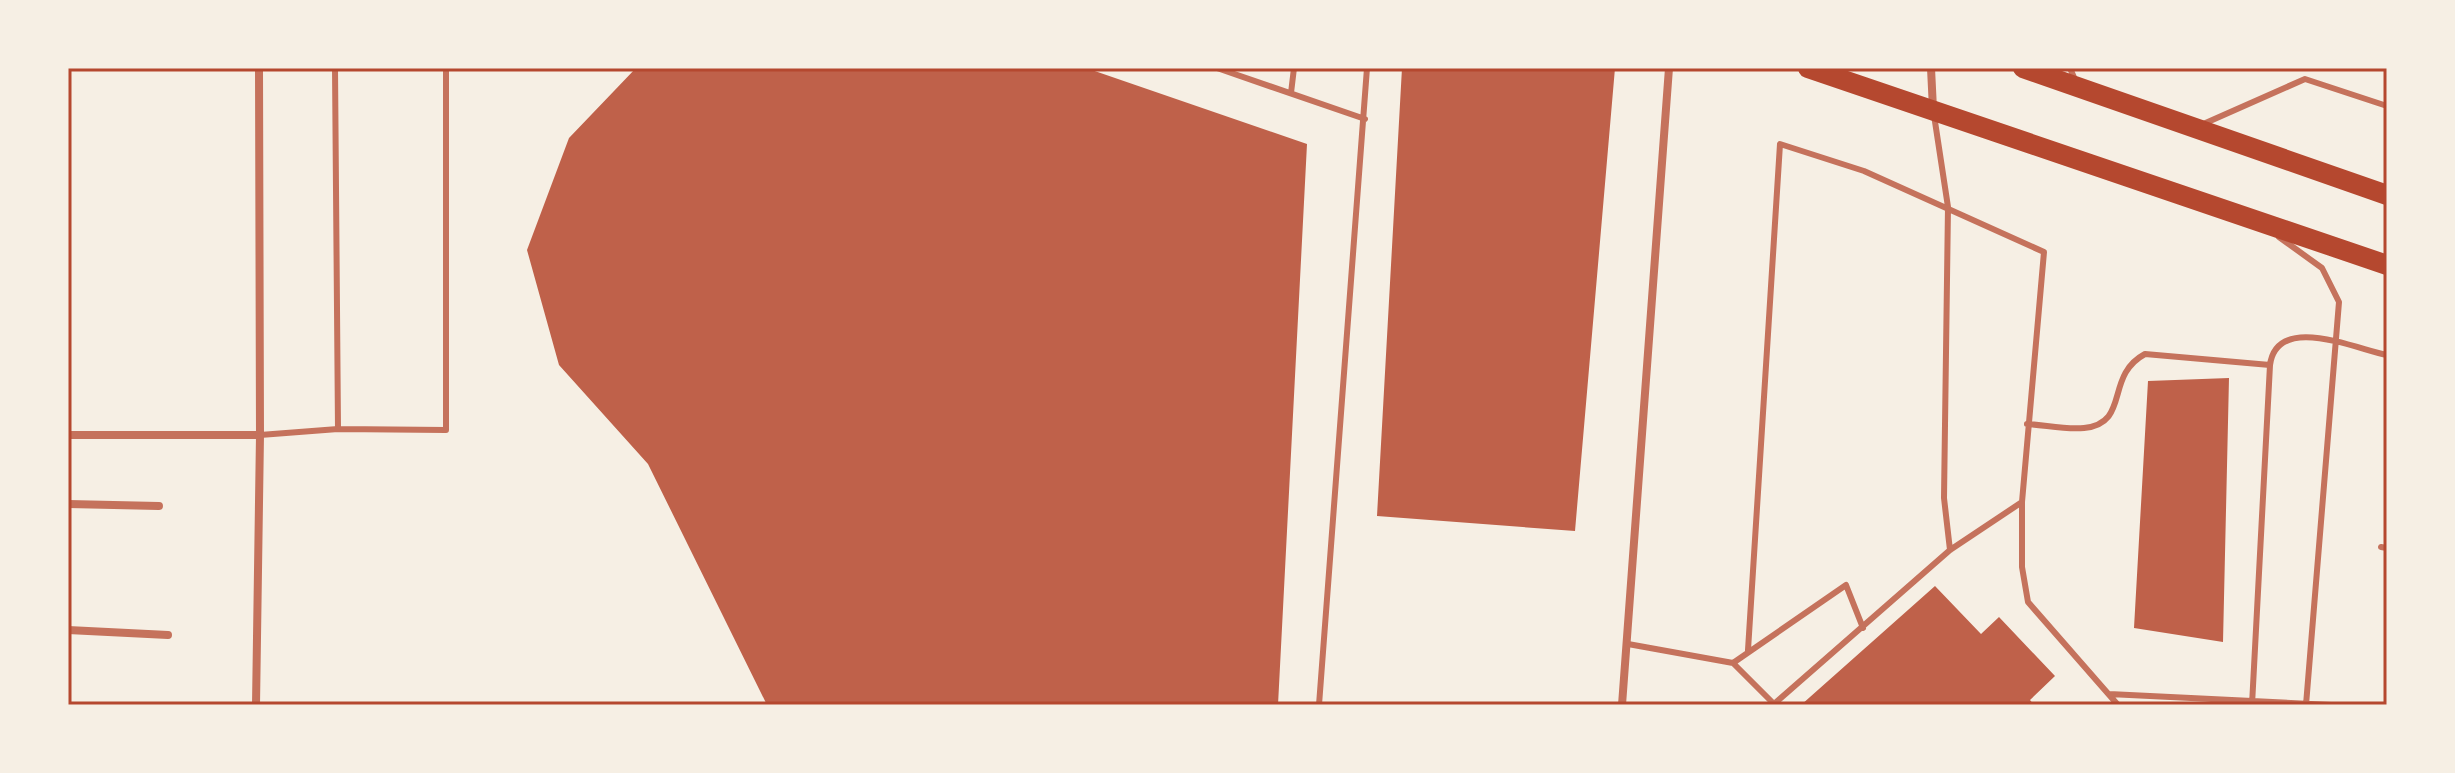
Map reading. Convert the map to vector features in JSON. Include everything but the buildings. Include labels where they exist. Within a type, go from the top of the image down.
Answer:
[{"type":"main road","points":[[1808,68],[2387,265]]},
{"type":"main road","points":[[2023,68],[2387,195]]},
{"type":"street","points":[[256,705],[260,435],[259,68]]},
{"type":"street","points":[[1622,705],[1669,68]]},
{"type":"street","points":[[1931,68],[1934,113]]},
{"type":"street","points":[[68,435],[260,435]]},
{"type":"street","points":[[68,504],[159,506]]},
{"type":"street","points":[[68,630],[168,635]]},
{"type":"lane","points":[[335,68],[338,429]]},
{"type":"lane","points":[[260,435],[338,429],[446,430],[446,68]]},
{"type":"lane","points":[[1217,68],[1365,119]]},
{"type":"lane","points":[[1291,93],[1294,68]]},
{"type":"lane","points":[[1319,705],[1367,68]]},
{"type":"lane","points":[[2070,68],[2083,88]]},
{"type":"lane","points":[[2197,127],[2305,79],[2387,106]]},
{"type":"lane","points":[[1934,113],[1948,207],[1944,498],[1950,550]]},
{"type":"lane","points":[[1748,650],[1780,144],[1864,171],[2044,252],[2027,424],[2022,567],[2028,602],[2118,705]]},
{"type":"lane","points":[[2253,219],[2322,268],[2339,302],[2306,704]]},
{"type":"lane","points":[[2252,704],[2270,365],[2275,349],[2287,340],[2322,337],[2387,355]]},
{"type":"lane","points":[[2027,424],[2076,428],[2097,425],[2113,410],[2121,376],[2145,354],[2270,365]]},
{"type":"lane","points":[[1628,644],[1733,663],[1773,704],[1950,550],[2022,502]]},
{"type":"lane","points":[[1733,663],[1846,585],[1863,628]]},
{"type":"lane","points":[[2109,694],[2252,704],[2331,705]]}]
